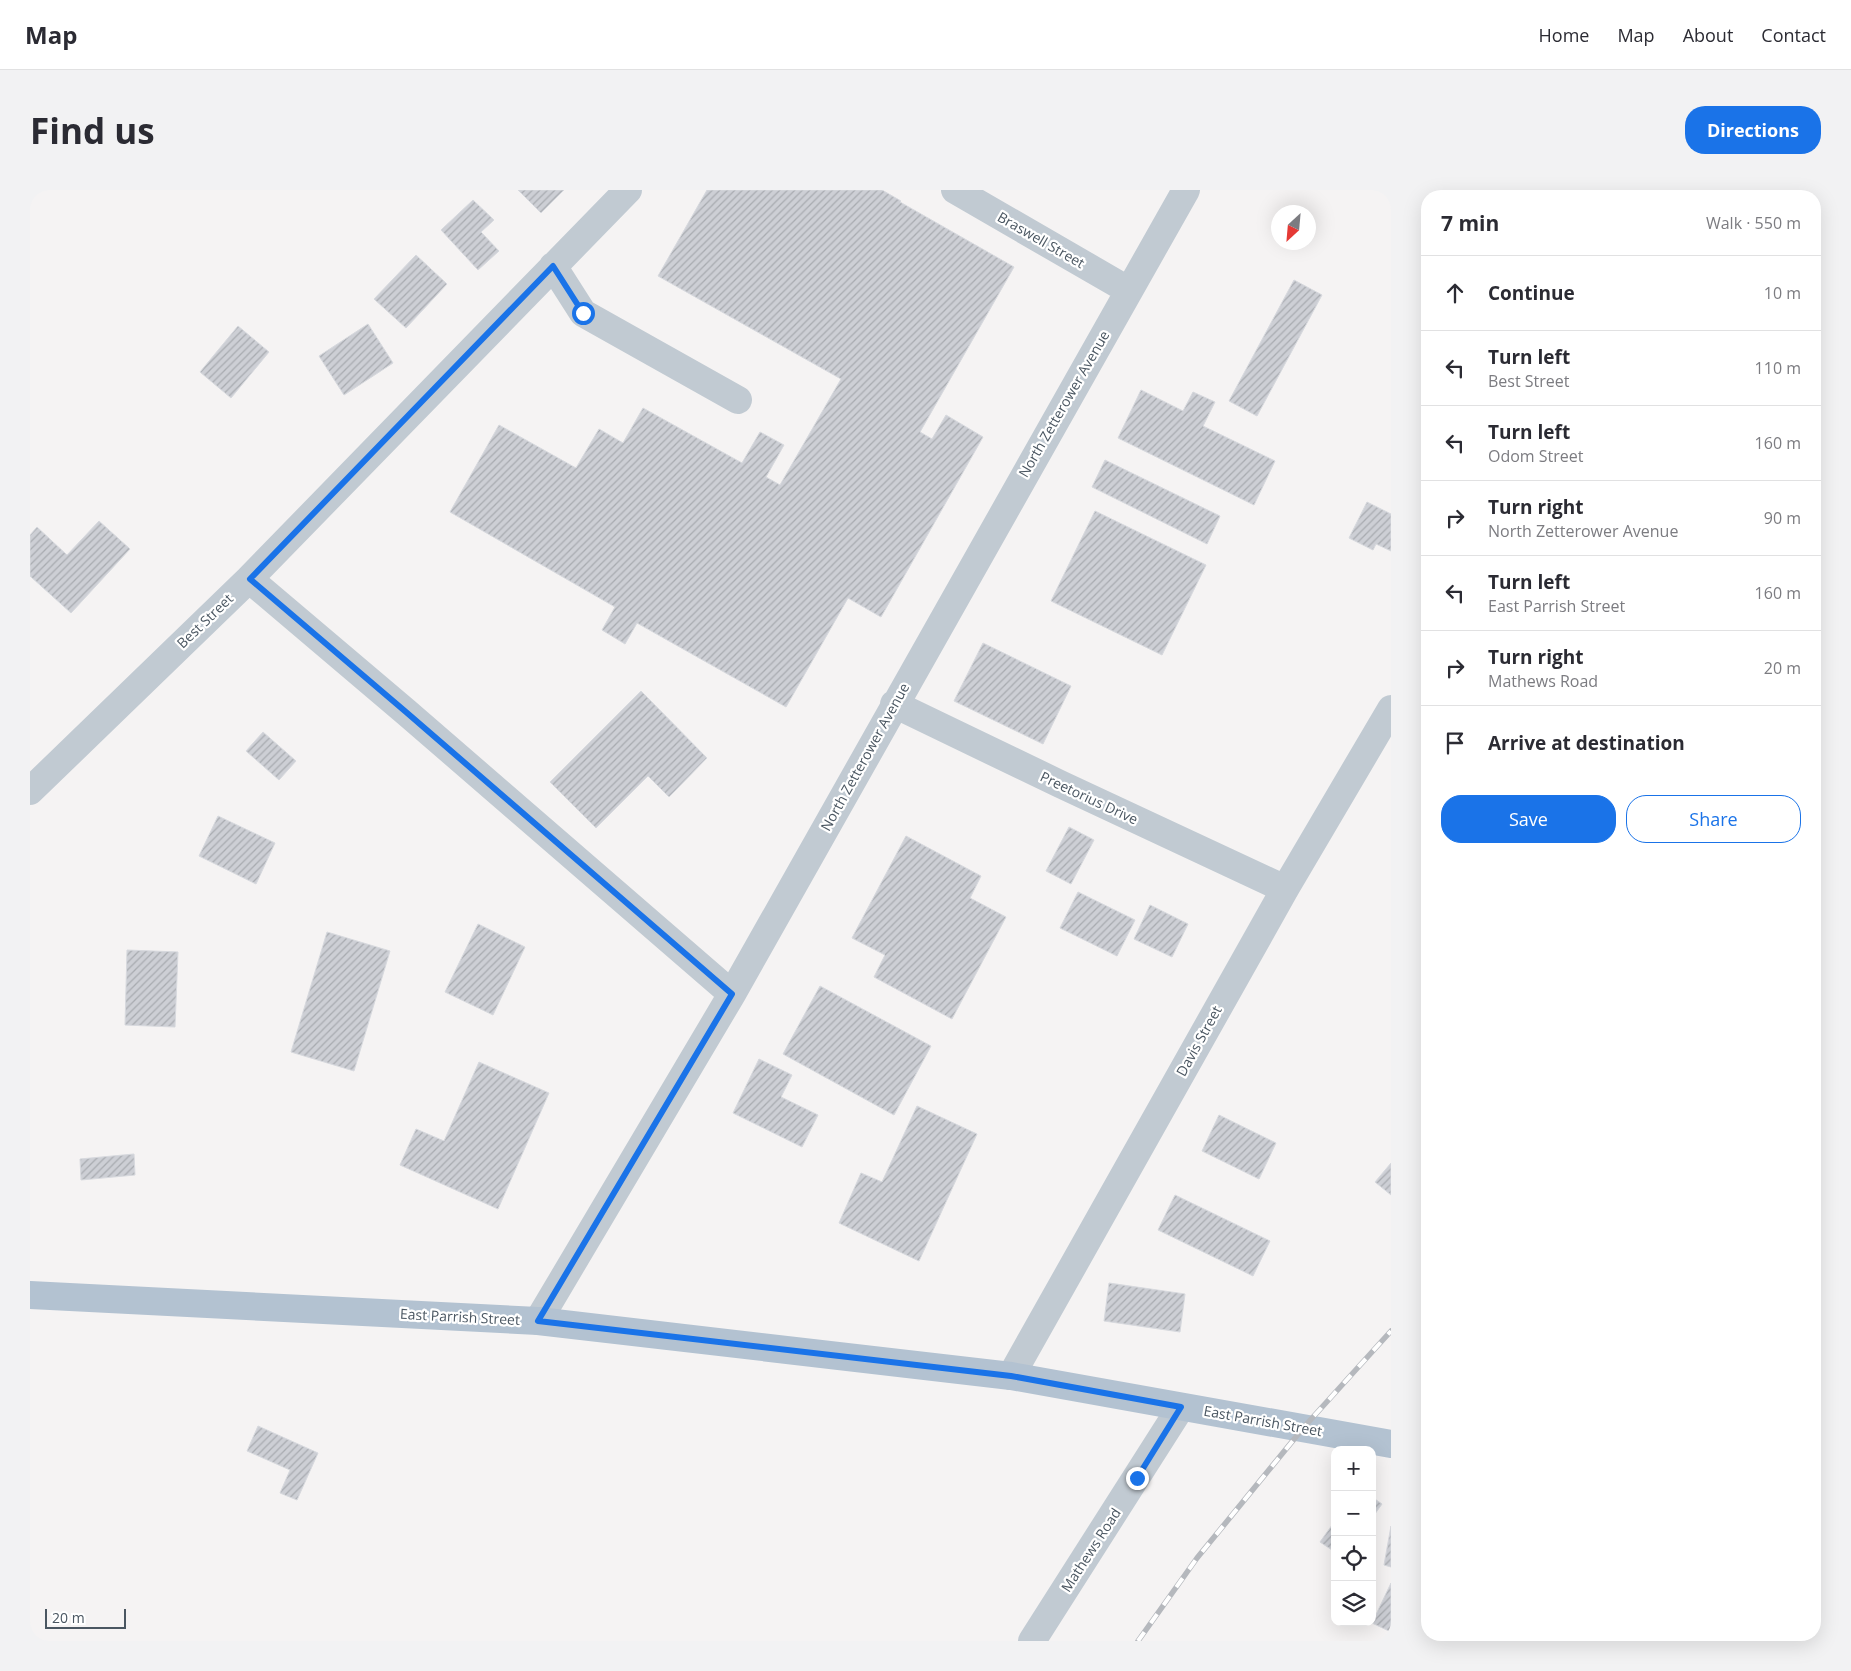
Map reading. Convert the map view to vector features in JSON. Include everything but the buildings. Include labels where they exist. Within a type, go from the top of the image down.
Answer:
[{"type":"main road","name":"East Parrish Street","points":[[30,1294],[538,1321],[1011,1376],[1391,1444]]},
{"type":"street","name":"Best Street","points":[[30,791],[250,579],[628,190]]},
{"type":"street","name":"Braswell Street","points":[[955,190],[1128,290]]},
{"type":"street","name":"North Zetterower Avenue","points":[[538,1321],[732,994],[894,704],[1186,190]]},
{"type":"street","points":[[553,266],[583,313],[738,400]]},
{"type":"street","points":[[250,579],[399,705],[732,994]]},
{"type":"street","name":"Preetorius Drive","points":[[894,704],[1285,889]]},
{"type":"street","name":"Davis Street","points":[[1011,1376],[1285,889],[1391,709]]},
{"type":"street","name":"Mathews Road","points":[[1032,1641],[1181,1407]]},
{"type":"railway","points":[[1138,1641],[1197,1558],[1304,1427],[1391,1331]]},
{"type":"route","points":[[583,313],[553,266],[250,579],[732,994],[538,1321],[1011,1376],[1181,1407],[1137,1478]]}]
